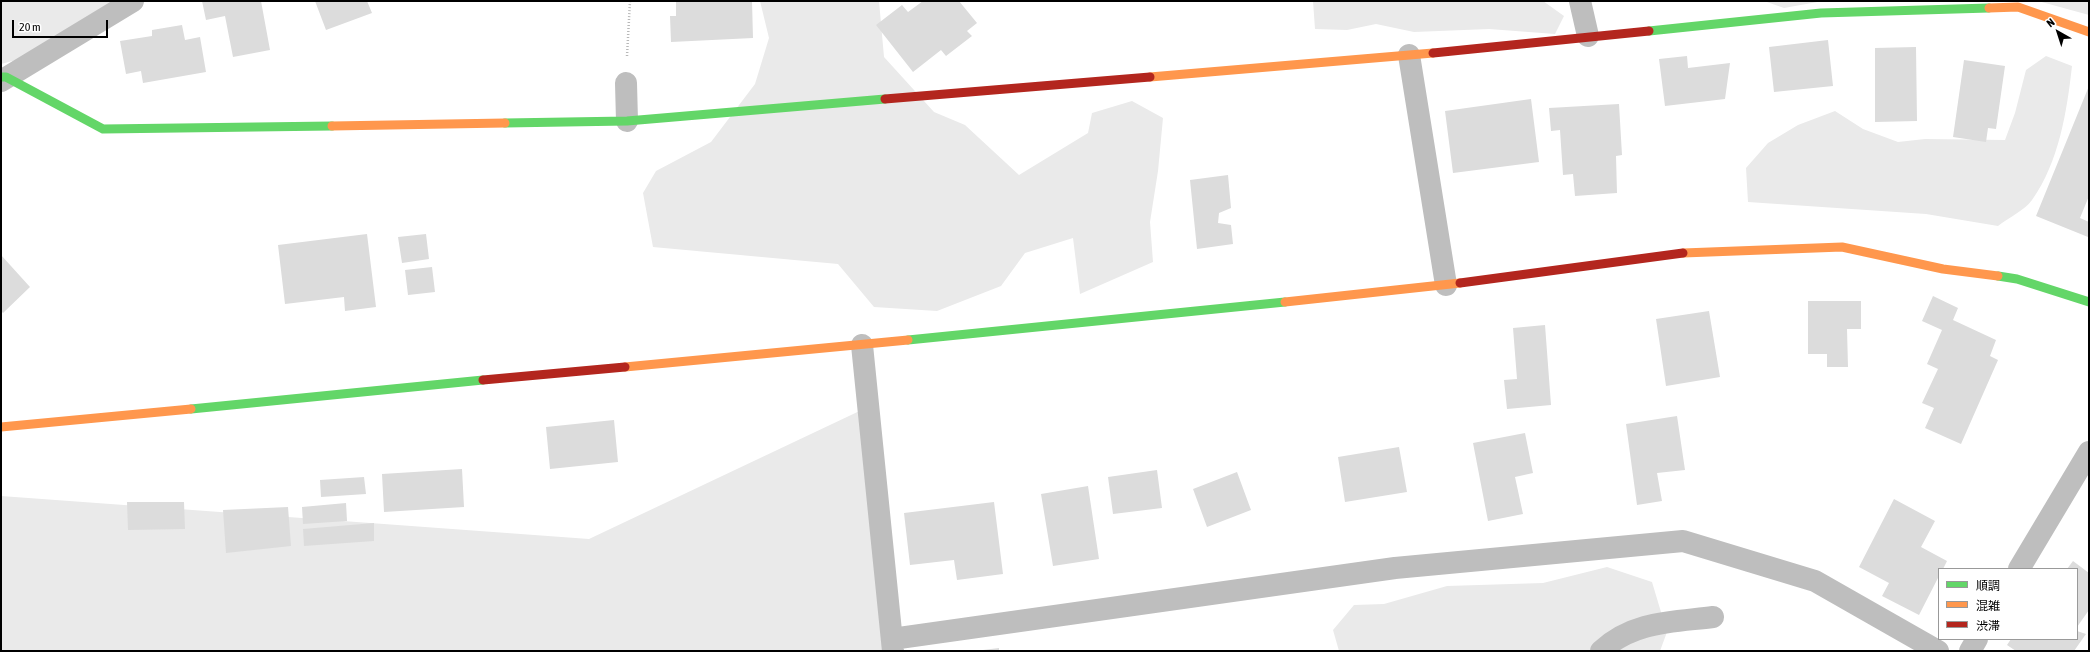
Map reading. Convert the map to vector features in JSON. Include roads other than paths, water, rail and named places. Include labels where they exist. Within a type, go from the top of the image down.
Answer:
[{"type":"street","points":[[2,78],[133,1]]},
{"type":"street","points":[[1580,1],[1588,36]]},
{"type":"street","points":[[2,78],[103,128],[627,121],[1409,55],[1821,13],[2018,7],[2089,32]]},
{"type":"street","points":[[1409,55],[1446,285]]},
{"type":"street","points":[[626,83],[627,121]]},
{"type":"street","points":[[1,428],[556,373],[862,345],[1446,285],[1688,252],[1842,247],[1943,269],[2017,279],[2089,302]]},
{"type":"street","points":[[862,345],[892,645],[1394,568],[1683,541],[1815,581],[1938,651]]},
{"type":"street","points":[[2020,568],[2089,452]]},
{"type":"street","points":[[1601,651],[1612,641],[1645,625],[1713,617]]},
{"type":"street","points":[[1970,651],[1976,640]]}]
